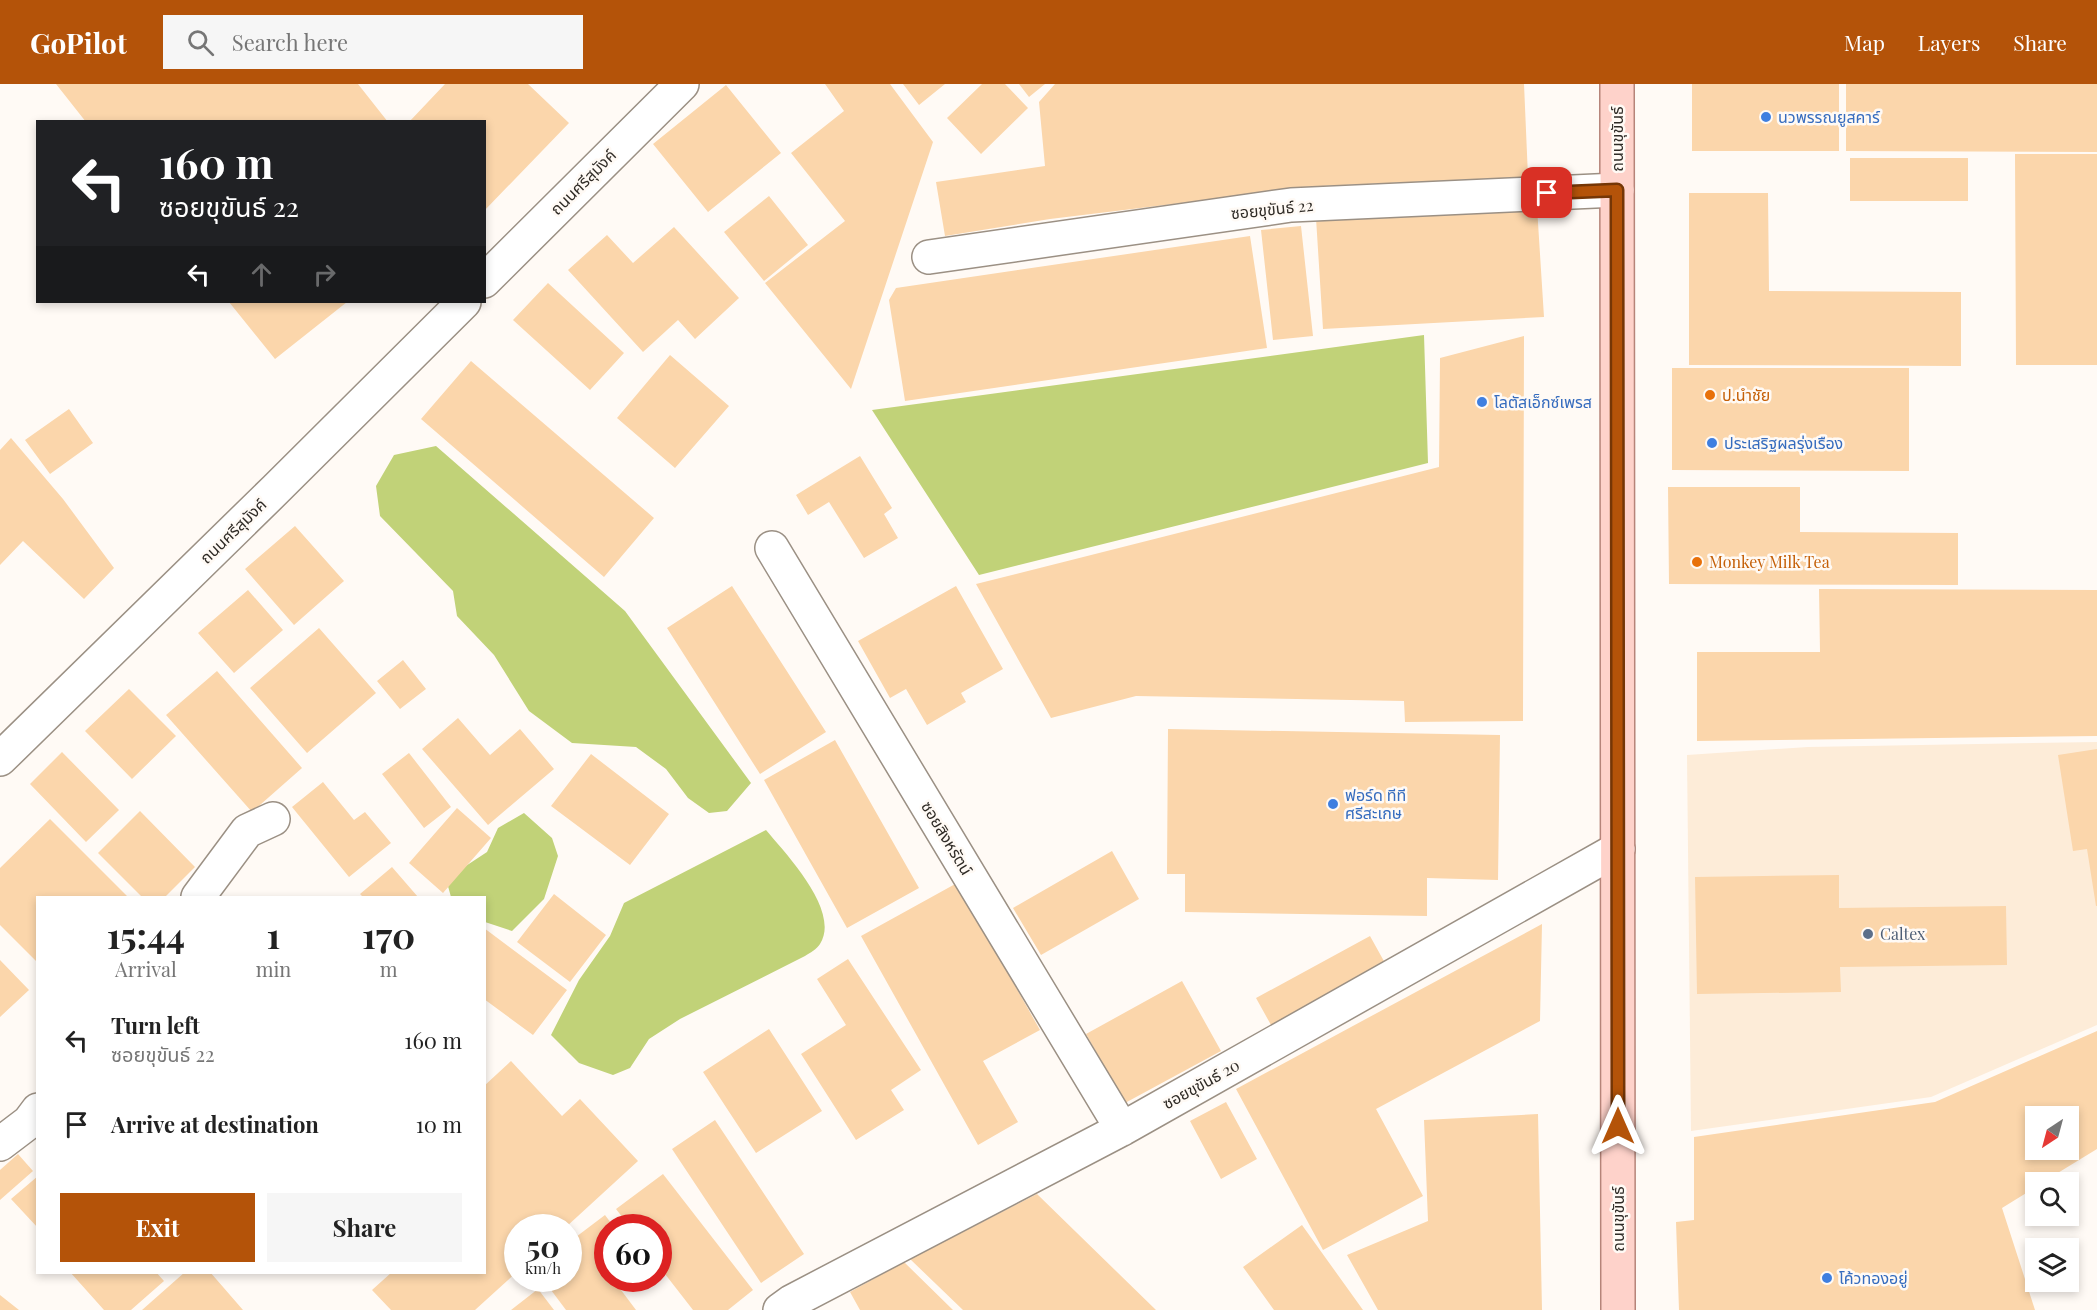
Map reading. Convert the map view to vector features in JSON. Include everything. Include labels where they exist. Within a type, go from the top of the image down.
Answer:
[{"type":"main road","name":"ถนนขุขันธ์","points":[[1617,84],[1618,1310]]},
{"type":"street","name":"ถนนศรีสุมังค์","points":[[486,279],[682,84]]},
{"type":"street","name":"ซอยขุขันธ์ 22","points":[[929,257],[1291,205],[1617,190]]},
{"type":"street","name":"ถนนศรีสุมังค์","points":[[0,759],[463,303]]},
{"type":"street","name":"ซอยสิงหรัตน์","points":[[772,548],[1122,1129]]},
{"type":"street","points":[[199,896],[247,831],[273,819]]},
{"type":"street","name":"ซอยขุขันธ์ 20","points":[[780,1310],[791,1302],[1122,1129],[1618,849]]},
{"type":"street","points":[[0,1144],[29,1122],[36,1113]]},
{"type":"shaded area","points":[[2097,742],[2097,1025],[1931,1097],[1691,1131],[1687,755],[1808,747]]},
{"type":"green space","points":[[1424,335],[1428,463],[979,575],[872,410]]},
{"type":"green space","points":[[436,446],[625,611],[751,783],[727,811],[709,813],[688,798],[666,769],[636,747],[572,743],[529,711],[494,655],[457,616],[453,591],[380,516],[376,486],[394,455]]},
{"type":"green space","points":[[524,813],[552,838],[558,856],[544,899],[512,931],[486,922],[486,896],[451,896],[446,879],[487,852],[498,828]]},
{"type":"green space","points":[[766,830],[797,868],[817,900],[823,916],[825,931],[819,946],[805,956],[680,1019],[649,1039],[630,1068],[613,1075],[579,1063],[551,1035],[579,980],[610,936],[624,903]]},
{"type":"building","points":[[56,84],[358,84],[386,120],[84,120]]},
{"type":"building","points":[[445,84],[528,84],[569,123],[486,209],[486,120],[411,120]]},
{"type":"building","points":[[825,84],[890,84],[933,142],[851,389],[765,283],[845,221],[791,153],[844,111]]},
{"type":"building","points":[[903,84],[945,84],[919,105]]},
{"type":"building","points":[[982,84],[1005,84],[1028,108],[981,154],[947,118]]},
{"type":"building","points":[[1019,84],[1045,84],[1029,97]]},
{"type":"building","points":[[1055,84],[1524,84],[1528,177],[1322,186],[1050,219],[945,236],[936,182],[1045,166],[1039,102]]},
{"type":"building","name":"นวพรรณยูสคาร์","points":[[1692,84],[1839,84],[1839,151],[1692,151]]},
{"type":"building","points":[[1846,84],[2097,84],[2097,152],[1846,151]]},
{"type":"building","points":[[726,85],[781,153],[708,212],[653,144]]},
{"type":"building","points":[[2015,154],[2097,154],[2097,365],[2016,365]]},
{"type":"building","points":[[1850,158],[1968,158],[1968,201],[1850,201]]},
{"type":"building","points":[[1689,193],[1768,193],[1769,291],[1961,292],[1961,366],[1689,365]]},
{"type":"building","points":[[769,196],[808,245],[764,281],[724,232]]},
{"type":"building","points":[[1537,207],[1544,317],[1323,329],[1316,218]]},
{"type":"building","points":[[1301,226],[1313,336],[1273,340],[1261,230]]},
{"type":"building","points":[[674,227],[739,298],[695,339],[678,320],[643,352],[568,270],[607,235],[633,263]]},
{"type":"building","points":[[1250,236],[1267,348],[905,401],[889,300],[896,288]]},
{"type":"building","points":[[548,283],[624,353],[590,390],[513,320]]},
{"type":"building","points":[[230,303],[346,303],[275,359]]},
{"type":"building","points":[[1524,336],[1523,721],[1405,722],[1404,701],[1136,696],[1051,718],[976,584],[1439,467],[1440,358]]},
{"type":"building","points":[[670,355],[729,406],[675,468],[617,418]]},
{"type":"building","points":[[471,361],[654,518],[604,577],[421,419]]},
{"type":"building","points":[[1672,368],[1909,368],[1909,471],[1672,470]]},
{"type":"building","points":[[69,409],[93,443],[50,474],[25,440]]},
{"type":"building","points":[[11,438],[63,499],[114,568],[84,599],[23,541],[0,565],[0,450]]},
{"type":"building","points":[[860,456],[892,508],[884,514],[898,538],[864,558],[829,502],[808,515],[796,495]]},
{"type":"building","points":[[1668,487],[1800,487],[1800,532],[1958,533],[1958,585],[1669,584]]},
{"type":"building","points":[[295,526],[344,581],[294,625],[245,569]]},
{"type":"building","points":[[732,586],[826,732],[760,774],[667,628]]},
{"type":"building","points":[[956,586],[1003,669],[961,693],[966,702],[927,725],[906,689],[890,698],[858,641]]},
{"type":"building","points":[[1819,589],[2097,590],[2097,736],[1697,741],[1697,652],[1820,652]]},
{"type":"building","points":[[248,590],[283,630],[234,673],[198,633]]},
{"type":"building","points":[[319,628],[376,693],[307,753],[250,688]]},
{"type":"building","points":[[403,660],[426,689],[400,709],[377,681]]},
{"type":"building","points":[[217,671],[302,768],[252,812],[166,715]]},
{"type":"building","points":[[129,689],[176,736],[132,779],[85,731]]},
{"type":"building","points":[[458,718],[490,755],[520,729],[554,769],[488,825],[422,749]]},
{"type":"building","name":"ฟอร์ด ทีที ศรีสะเกษ","points":[[1168,729],[1500,735],[1498,880],[1427,878],[1427,916],[1185,912],[1185,874],[1167,874]]},
{"type":"building","points":[[835,740],[919,888],[847,928],[764,780]]},
{"type":"building","points":[[2097,749],[2096,906],[2087,849],[2073,851],[2058,755]]},
{"type":"building","points":[[62,752],[119,810],[86,842],[30,784]]},
{"type":"building","points":[[409,753],[451,807],[424,828],[382,774]]},
{"type":"building","points":[[591,754],[669,814],[630,865],[551,806]]},
{"type":"building","points":[[323,782],[354,820],[365,812],[391,843],[349,877],[292,807]]},
{"type":"building","points":[[457,808],[491,838],[443,893],[409,863]]},
{"type":"building","points":[[140,811],[195,867],[166,896],[141,896],[98,853]]},
{"type":"building","points":[[50,819],[127,896],[36,896],[36,961],[0,925],[0,868]]},
{"type":"building","points":[[1112,851],[1139,899],[1041,955],[1013,908]]},
{"type":"building","points":[[392,867],[417,896],[362,896],[360,894]]},
{"type":"building","points":[[1839,875],[1839,908],[2006,906],[2007,965],[1840,967],[1841,992],[1697,994],[1695,877]]},
{"type":"building","points":[[957,883],[1040,1030],[983,1061],[1018,1122],[978,1145],[861,936]]},
{"type":"building","points":[[554,894],[606,935],[570,982],[517,942]]},
{"type":"building","points":[[1542,924],[1540,1021],[1376,1109],[1423,1196],[1323,1250],[1236,1089]]},
{"type":"building","points":[[486,929],[567,990],[533,1035],[486,1000]]},
{"type":"building","points":[[1370,936],[1385,963],[1271,1025],[1256,998]]},
{"type":"building","points":[[848,959],[921,1070],[891,1090],[904,1110],[856,1140],[801,1054],[846,1025],[817,979]]},
{"type":"building","points":[[0,960],[29,990],[0,1017]]},
{"type":"building","points":[[1182,981],[1221,1051],[1125,1103],[1086,1034]]},
{"type":"building","points":[[769,1029],[822,1111],[756,1153],[703,1072]]},
{"type":"building","points":[[2097,1031],[2097,1149],[2059,1172],[2025,1172],[2025,1194],[2002,1208],[2025,1279],[2025,1292],[2029,1292],[2035,1310],[1679,1310],[1676,1222],[1694,1220],[1694,1137],[1935,1102]]},
{"type":"building","points":[[511,1061],[562,1116],[580,1099],[638,1161],[580,1214],[504,1214],[504,1284],[475,1310],[391,1310],[372,1290],[390,1274],[486,1274],[486,1084]]},
{"type":"building","points":[[1226,1102],[1257,1159],[1221,1179],[1190,1121]]},
{"type":"building","points":[[1538,1114],[1542,1310],[1378,1310],[1347,1255],[1428,1221],[1424,1120]]},
{"type":"building","points":[[715,1120],[804,1254],[761,1283],[672,1149]]},
{"type":"building","points":[[18,1154],[33,1171],[0,1200],[0,1170]]},
{"type":"building","points":[[663,1174],[753,1290],[728,1310],[693,1310],[672,1283],[672,1214],[620,1214],[616,1209]]},
{"type":"building","points":[[36,1178],[36,1226],[11,1199]]},
{"type":"building","points":[[1037,1194],[1156,1310],[963,1310],[910,1259]]},
{"type":"building","points":[[594,1223],[594,1292],[622,1292],[636,1310],[566,1310],[552,1292],[582,1292],[582,1232]]},
{"type":"building","points":[[1302,1225],[1363,1310],[1274,1310],[1243,1267]]},
{"type":"building","points":[[904,1262],[953,1310],[860,1310],[850,1292]]},
{"type":"building","points":[[72,1274],[158,1274],[164,1281],[131,1310],[104,1310]]},
{"type":"building","points":[[183,1274],[212,1274],[243,1310],[142,1310]]},
{"type":"building","points":[[534,1292],[540,1292],[554,1310],[511,1310]]},
{"type":"building","points":[[0,1295],[19,1310],[0,1310]]},
{"type":"place","name":"นวพรรณยูสคาร์","points":[[1766,117]]},
{"type":"place","name":"ป.นำชัย","points":[[1710,395]]},
{"type":"place","name":"โลตัสเอ็กซ์เพรส","points":[[1482,402]]},
{"type":"place","name":"ประเสริฐผลรุ่งเรือง","points":[[1712,443]]},
{"type":"place","name":"Monkey Milk Tea","points":[[1697,562]]},
{"type":"place","name":"ฟอร์ด ทีที ศรีสะเกษ","points":[[1333,804]]},
{"type":"place","name":"Caltex","points":[[1868,934]]},
{"type":"place","name":"โค้วทองอยู่","points":[[1827,1278]]},
{"type":"route","points":[[1547,193],[1617,190],[1618,1126]]}]
